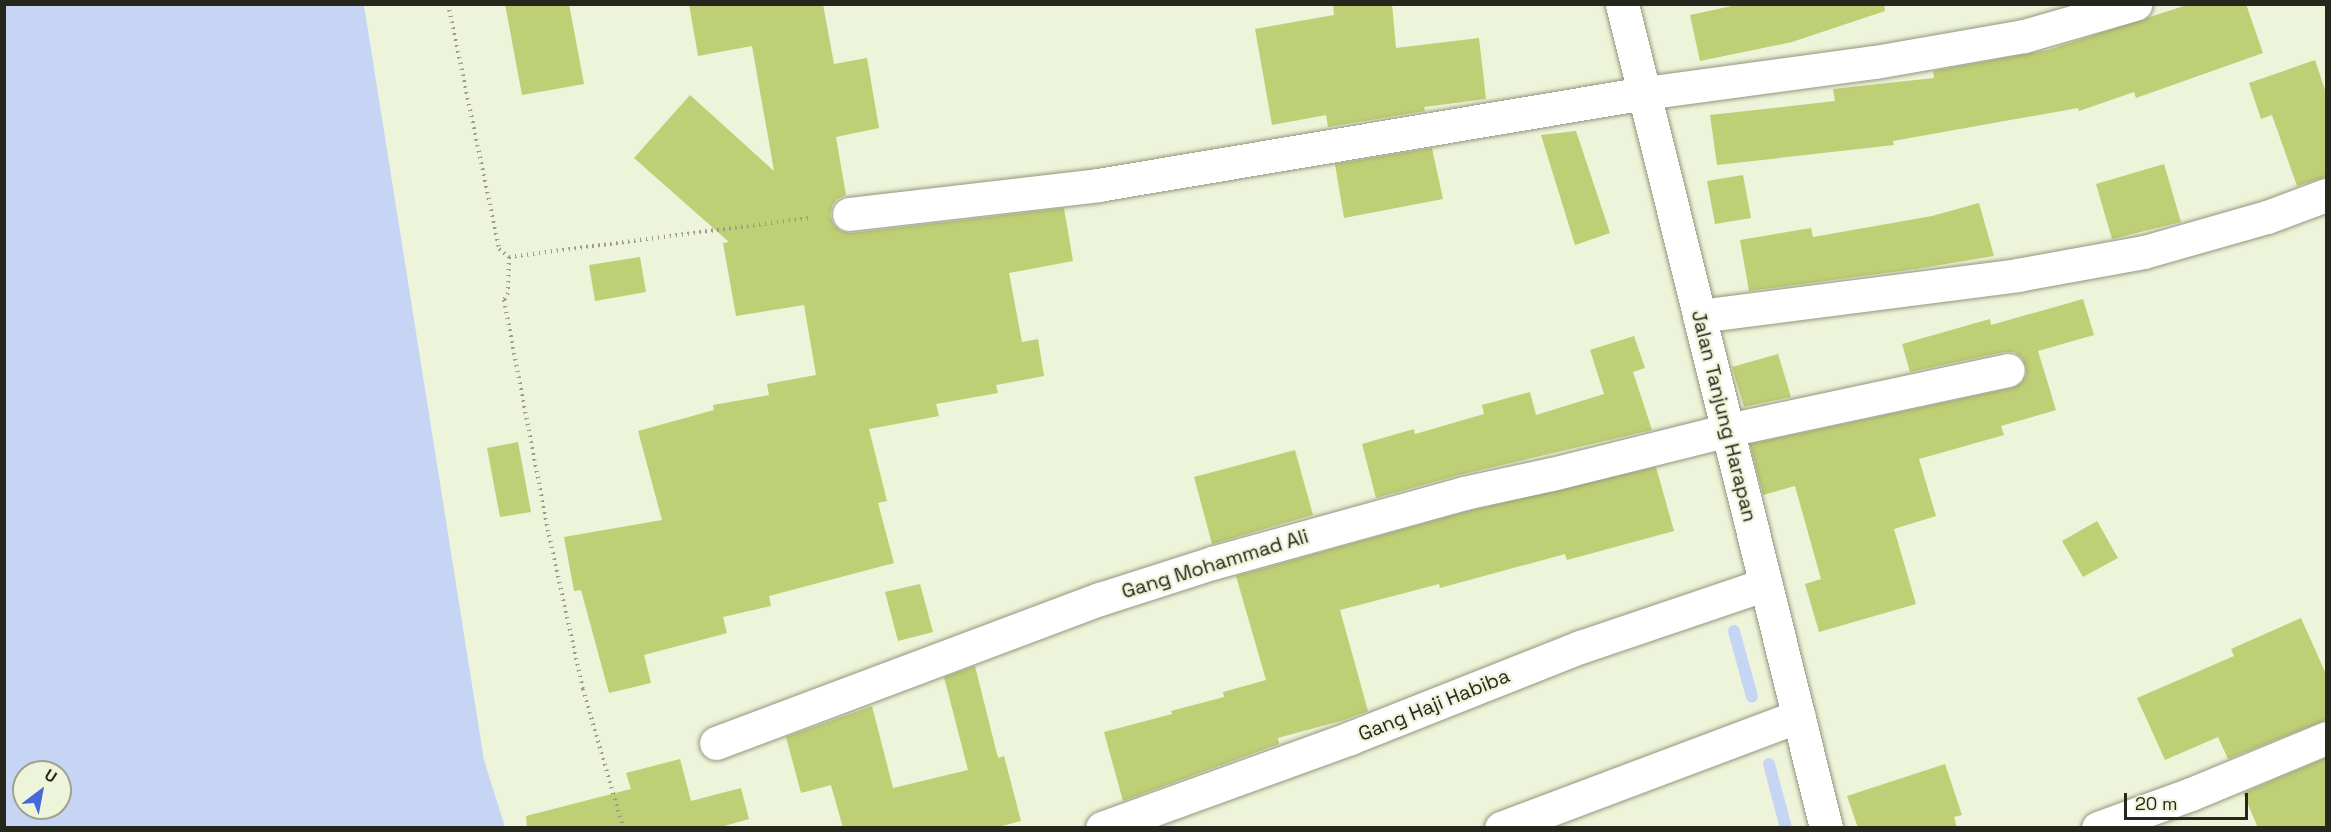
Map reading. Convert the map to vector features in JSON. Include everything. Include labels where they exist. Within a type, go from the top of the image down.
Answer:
[{"type":"street","name":"Jalan Tanjung Harapan","points":[[1622,4],[1826,828]]},
{"type":"street","points":[[849,214],[1098,185],[1645,93],[1875,62],[2024,36],[2135,4]]},
{"type":"street","points":[[1699,316],[2017,275],[2144,252],[2266,218],[2326,195]]},
{"type":"street","name":"Gang Mohammad Ali","points":[[716,743],[1100,599],[1212,563],[1464,493],[1552,474],[1728,430],[2008,370]]},
{"type":"street","name":"Gang Haji Habiba","points":[[1102,828],[1350,738],[1580,647],[1766,584]]},
{"type":"street","points":[[1501,828],[1799,716]]},
{"type":"street","points":[[2098,828],[2191,794],[2326,738]]},
{"type":"path","points":[[448,4],[499,249],[509,257],[849,214]]},
{"type":"path","points":[[509,257],[508,293],[504,300],[549,535],[583,689],[623,828]]},
{"type":"water","points":[[5,4],[364,5],[484,760],[505,827],[5,827]]},
{"type":"building","points":[[505,4],[569,4],[584,84],[522,95]]},
{"type":"building","points":[[689,4],[823,4],[834,64],[867,58],[879,128],[836,137],[846,195],[837,199],[832,206],[830,216],[834,225],[841,231],[851,233],[1064,208],[1073,261],[1009,273],[1022,342],[1038,339],[1044,376],[996,385],[998,393],[936,404],[939,416],[869,429],[887,501],[878,503],[894,563],[769,596],[771,606],[723,617],[727,633],[644,655],[651,683],[609,693],[581,590],[574,591],[564,537],[662,520],[638,431],[714,410],[713,405],[769,395],[767,384],[816,375],[804,305],[736,316],[723,243],[729,242],[634,158],[690,95],[774,171],[752,46],[698,56]]},
{"type":"building","points":[[1333,4],[1392,4],[1396,48],[1479,38],[1486,99],[1424,107],[1425,111],[1328,127],[1326,115],[1272,125],[1255,29],[1334,15]]},
{"type":"building","points":[[1741,4],[1884,4],[1885,11],[1792,42],[1700,61],[1690,15]]},
{"type":"building","points":[[2190,4],[2246,4],[2263,53],[2136,98],[2134,92],[2079,111],[2078,108],[1893,141],[1894,145],[1717,165],[1710,115],[1835,101],[1833,89],[1934,78],[1933,71],[2048,50]]},
{"type":"building","points":[[2315,60],[2326,93],[2326,177],[2297,186],[2272,115],[2261,119],[2249,83]]},
{"type":"building","points":[[1576,131],[1610,233],[1575,245],[1541,135]]},
{"type":"building","points":[[1432,148],[1443,199],[1344,218],[1335,164]]},
{"type":"building","points":[[2164,164],[2181,222],[2112,239],[2096,184]]},
{"type":"building","points":[[1743,175],[1751,218],[1715,224],[1707,181]]},
{"type":"building","points":[[1979,203],[1994,256],[1916,269],[1749,291],[1740,240],[1811,228],[1813,237],[1932,216]]},
{"type":"building","points":[[640,257],[646,292],[595,301],[589,265]]},
{"type":"building","points":[[2083,299],[2094,335],[2038,351],[2056,410],[2001,426],[2004,435],[1919,459],[1936,516],[1894,529],[1916,604],[1819,632],[1805,584],[1821,579],[1795,486],[1763,495],[1750,444],[2012,388],[2021,383],[2026,375],[2026,367],[2022,358],[2014,352],[2004,352],[1910,372],[1902,344],[1990,319],[1991,325]]},
{"type":"building","points":[[1634,336],[1645,368],[1633,372],[1652,430],[1459,475],[1376,498],[1362,444],[1414,429],[1415,434],[1484,414],[1482,405],[1530,392],[1536,415],[1604,394],[1590,350]]},
{"type":"building","points":[[1778,354],[1791,397],[1744,407],[1732,367]]},
{"type":"building","points":[[518,442],[531,512],[500,517],[487,448]]},
{"type":"building","points":[[1295,450],[1313,515],[1212,544],[1194,477]]},
{"type":"building","points":[[1656,467],[1674,531],[1567,560],[1565,554],[1440,588],[1439,584],[1340,610],[1368,711],[1278,738],[1279,744],[1123,801],[1104,732],[1172,714],[1171,711],[1224,697],[1223,692],[1266,680],[1236,576],[1468,511]]},
{"type":"building","points":[[2097,521],[2118,558],[2083,577],[2062,541]]},
{"type":"building","points":[[920,584],[933,632],[898,641],[885,592]]},
{"type":"building","points":[[2301,618],[2326,674],[2326,720],[2228,759],[2218,737],[2165,760],[2137,698],[2234,656],[2231,649]]},
{"type":"building","points":[[975,666],[998,758],[1004,756],[1021,821],[994,828],[843,828],[831,785],[801,793],[786,737],[872,706],[893,788],[968,770],[944,677]]},
{"type":"building","points":[[2326,758],[2326,828],[2258,828],[2243,793]]},
{"type":"building","points":[[680,759],[691,801],[741,788],[749,819],[717,828],[527,828],[526,816],[631,789],[626,773]]},
{"type":"building","points":[[1945,764],[1962,815],[1954,817],[1957,828],[1858,828],[1847,796]]},
{"type":"waterway","points":[[1734,631],[1752,697]]},
{"type":"waterway","points":[[1769,764],[1786,828]]}]
